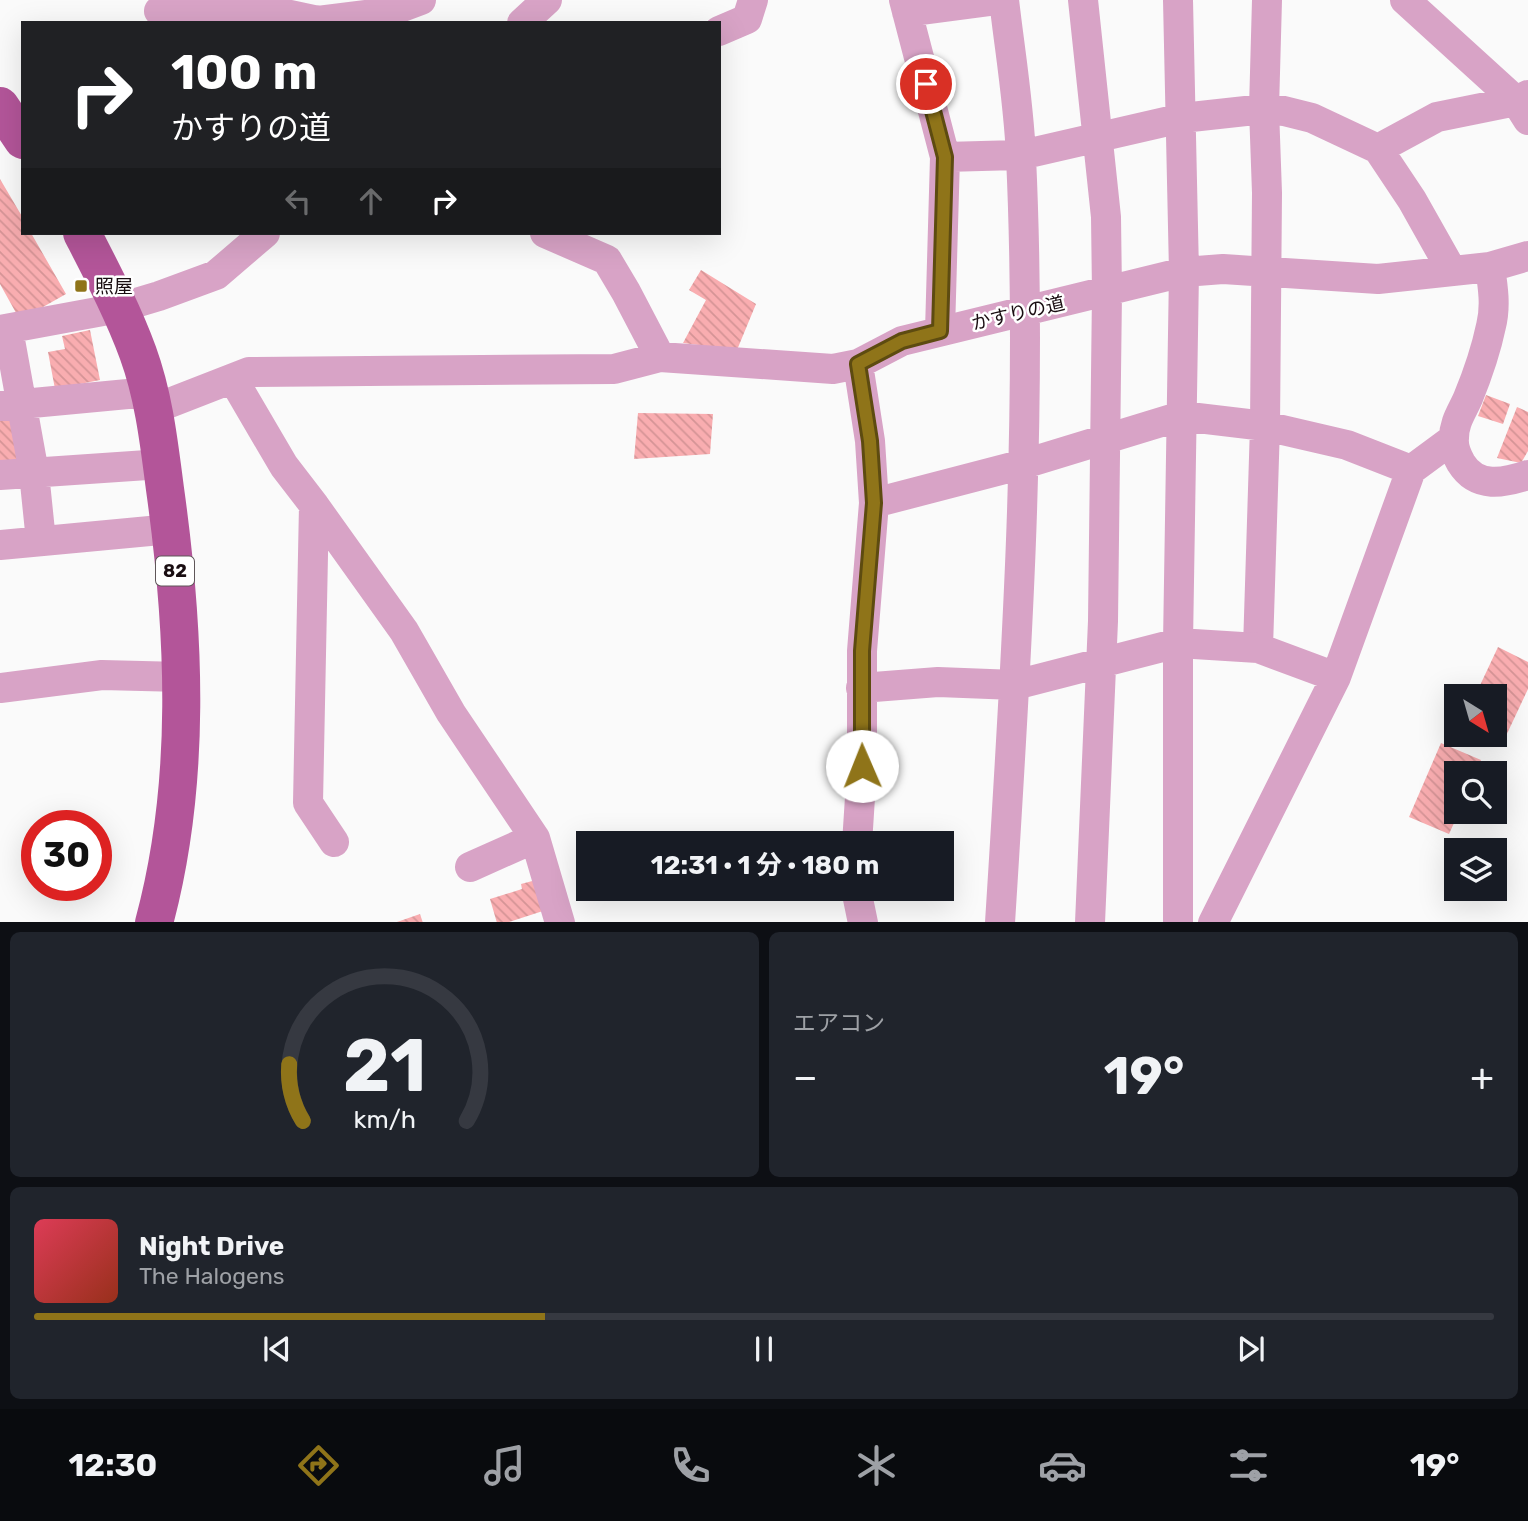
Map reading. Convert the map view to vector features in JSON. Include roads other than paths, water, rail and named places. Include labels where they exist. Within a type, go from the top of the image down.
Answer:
[{"type":"main road","points":[[0,106],[21,137]]},
{"type":"main road","name":"82","points":[[93,238],[139,355],[151,401],[171,529],[182,677],[181,739],[172,829],[154,922]]},
{"type":"street","points":[[159,11],[178,13],[258,8],[318,21],[389,12],[421,0]]},
{"type":"street","points":[[524,21],[547,0]]},
{"type":"street","points":[[721,30],[747,19],[753,0]]},
{"type":"street","points":[[940,331],[945,157],[906,6],[998,0]]},
{"type":"street","points":[[1000,922],[1015,685],[1024,464],[1025,311],[1021,155],[1004,0]]},
{"type":"street","points":[[1083,0],[1105,217],[1107,292],[1101,662],[1090,922]]},
{"type":"street","points":[[1178,0],[1184,272],[1178,643],[1178,922]]},
{"type":"street","points":[[1258,648],[1265,426],[1267,193],[1264,109],[1267,0]]},
{"type":"street","points":[[1405,0],[1524,105]]},
{"type":"street","points":[[1378,149],[1437,117],[1524,105]]},
{"type":"street","points":[[945,157],[1021,155],[1181,118],[1264,109],[1312,118],[1378,149],[1412,200],[1452,271]]},
{"type":"street","points":[[41,541],[34,473],[10,405],[4,329],[119,307],[159,296],[216,275],[263,235]]},
{"type":"street","points":[[550,235],[607,260],[660,357]]},
{"type":"street","name":"かすりの道","points":[[858,364],[902,341],[1184,272],[1223,270],[1378,279],[1490,267],[1528,256]]},
{"type":"street","points":[[1490,267],[1494,297],[1492,325],[1468,399],[1457,418],[1453,439],[1457,456],[1466,471],[1481,482],[1505,482],[1528,475]]},
{"type":"street","points":[[10,405],[151,401],[233,379],[249,372],[614,369],[660,357],[833,369],[858,364],[870,441],[874,503],[861,688],[862,766],[858,831]]},
{"type":"street","points":[[233,379],[284,466],[404,631],[451,713],[535,838],[560,922]]},
{"type":"street","points":[[874,503],[1024,464],[1181,416],[1265,426],[1347,445],[1411,470]]},
{"type":"street","points":[[1213,922],[1336,677],[1411,470],[1453,439]]},
{"type":"street","points":[[0,475],[162,464]]},
{"type":"street","points":[[314,505],[309,803],[334,842]]},
{"type":"street","points":[[0,545],[171,529]]},
{"type":"street","points":[[861,688],[938,682],[1015,685],[1178,643],[1258,648],[1336,677]]},
{"type":"street","points":[[0,688],[102,675],[182,677]]},
{"type":"street","points":[[470,867],[535,838]]},
{"type":"street","points":[[859,901],[863,922]]},
{"type":"place","name":"照屋","points":[[81,286]]}]
